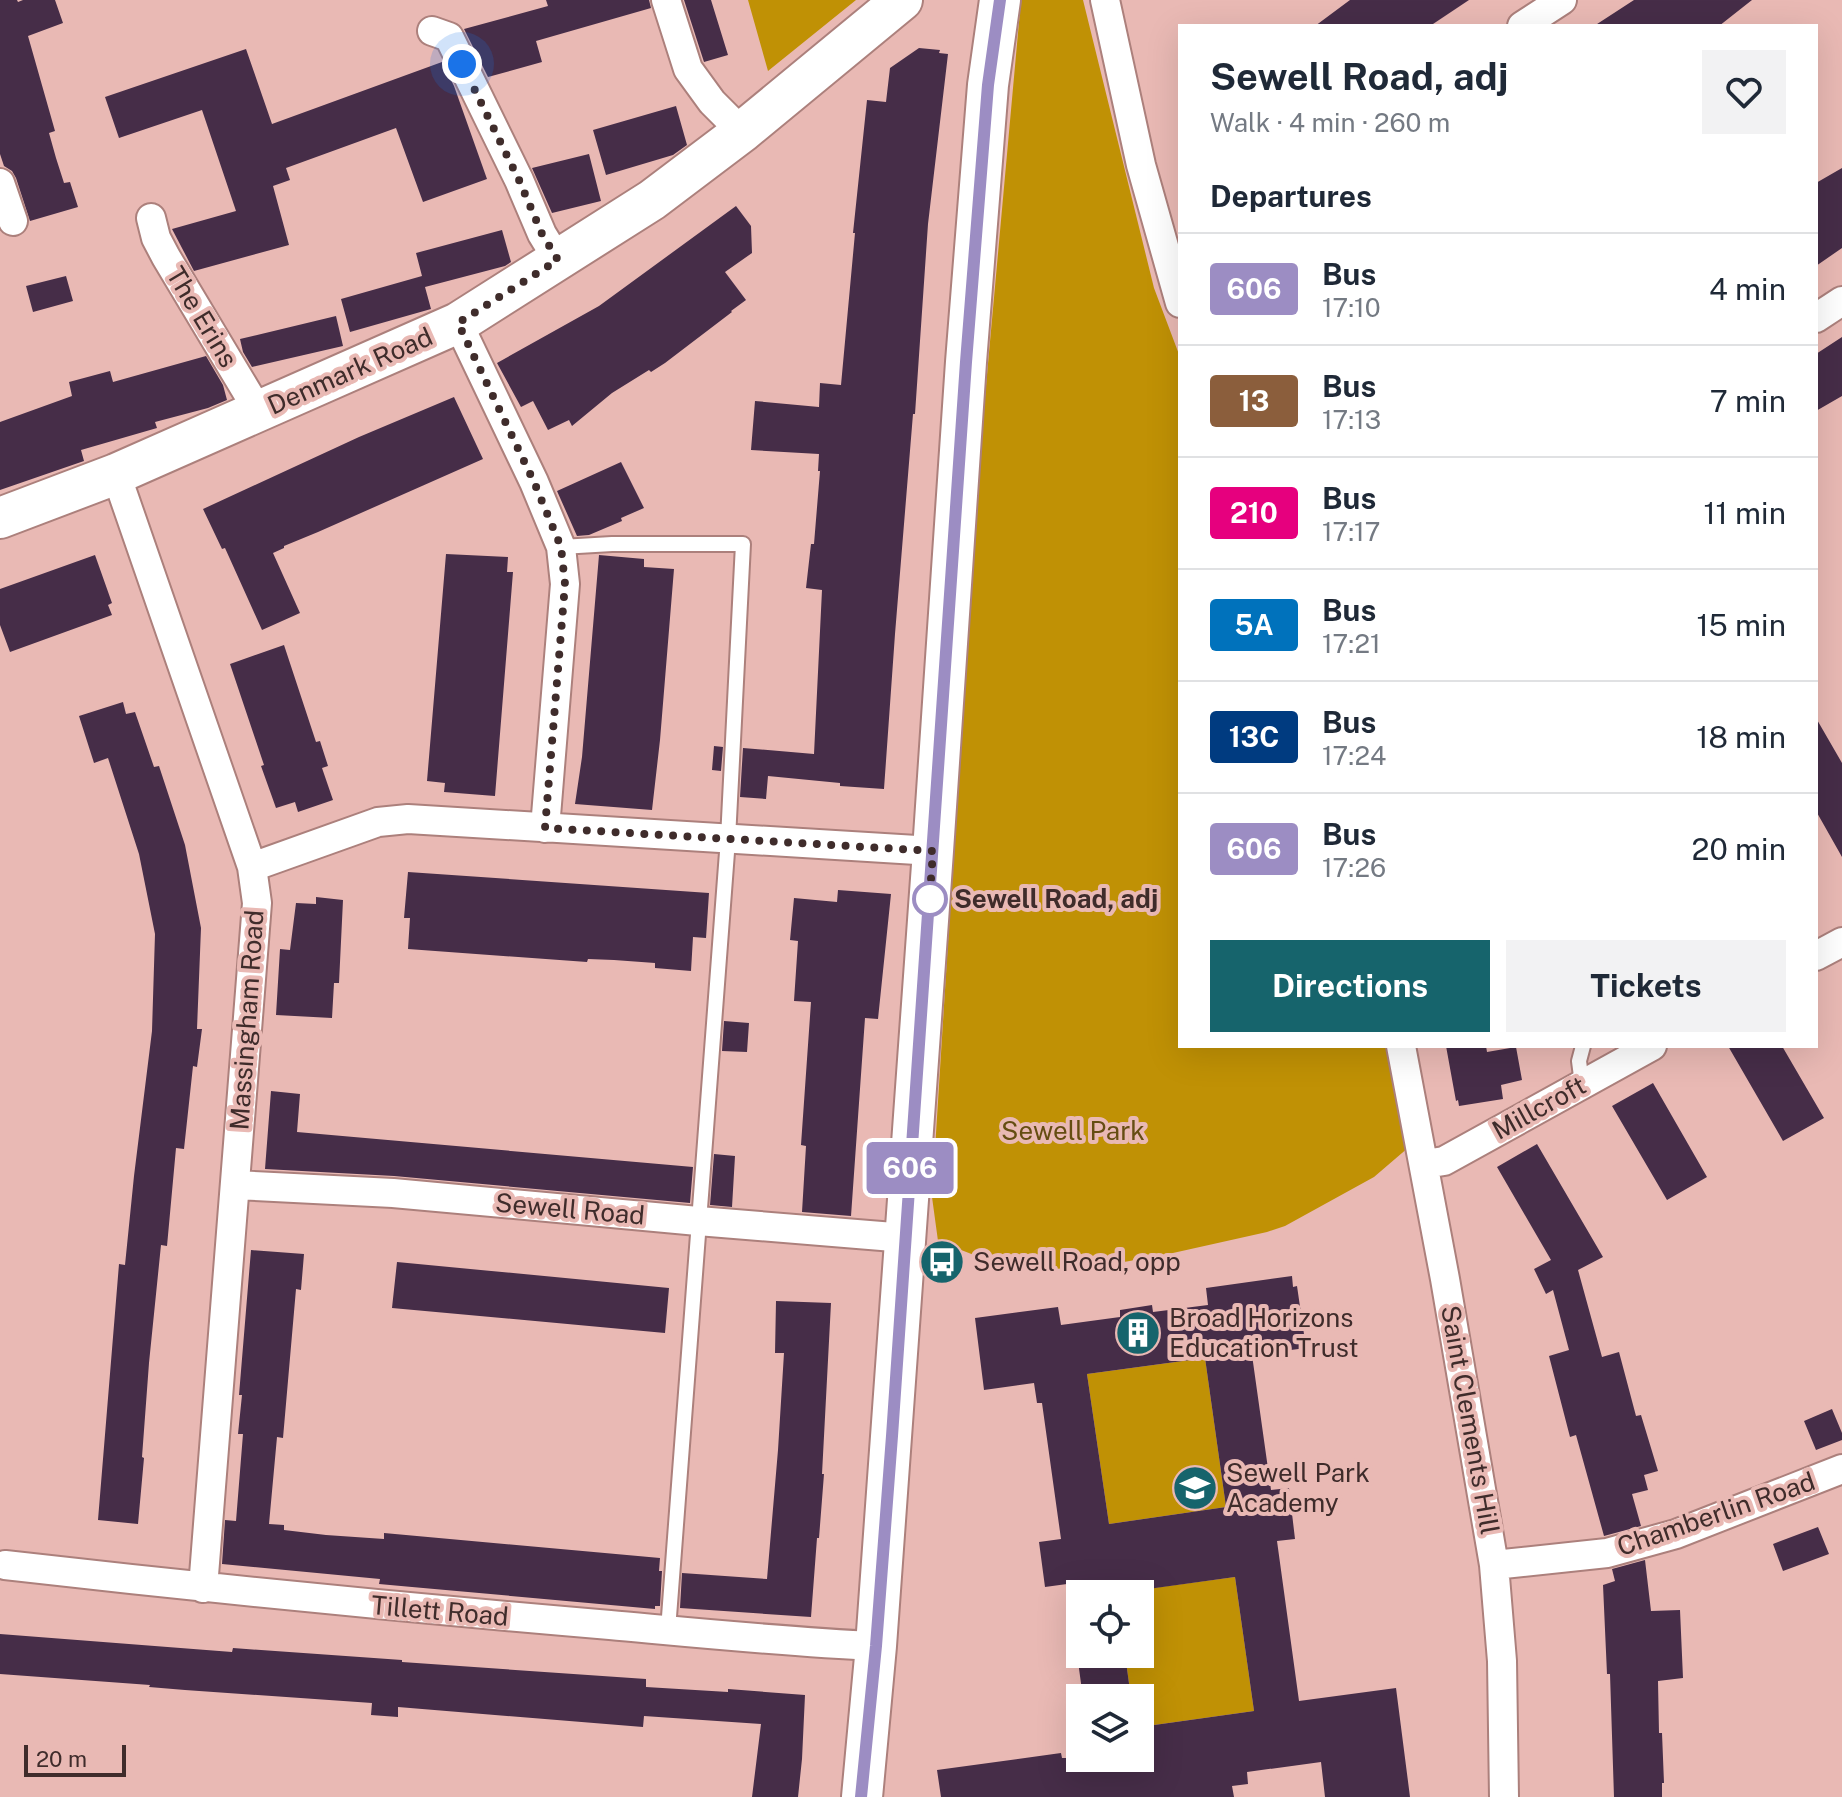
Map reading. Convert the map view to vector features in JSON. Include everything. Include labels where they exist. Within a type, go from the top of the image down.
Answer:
[{"type":"main road","name":"Denmark Road","points":[[0,518],[116,474],[458,323],[652,200],[742,132],[902,0]]},
{"type":"main road","points":[[862,1797],[906,1238],[969,316],[988,85],[1000,0]]},
{"type":"street","points":[[666,0],[688,69],[712,102],[742,132]]},
{"type":"street","points":[[1105,0],[1141,165],[1173,256],[1178,290]]},
{"type":"street","points":[[1525,24],[1562,0]]},
{"type":"street","points":[[432,31],[449,37],[542,234],[558,260]]},
{"type":"street","points":[[0,183],[13,221]]},
{"type":"street","name":"The Erins","points":[[151,218],[156,238],[166,257],[259,412]]},
{"type":"street","points":[[1818,317],[1842,301]]},
{"type":"street","points":[[458,323],[534,482],[561,547],[565,584],[545,828]]},
{"type":"street","name":"Massingham Road","points":[[116,474],[252,867],[257,903],[203,1588]]},
{"type":"street","points":[[252,867],[378,822],[408,819],[933,851]]},
{"type":"street","name":"Saint Clements Hill","points":[[1401,1048],[1425,1164],[1494,1565],[1502,1661],[1504,1797]]},
{"type":"street","name":"Millcroft","points":[[1425,1164],[1444,1161],[1648,1048]]},
{"type":"street","name":"Sewell Road","points":[[235,1185],[393,1193],[906,1238]]},
{"type":"street","name":"Chamberlin Road","points":[[1494,1565],[1607,1553],[1676,1534],[1842,1469]]},
{"type":"street","name":"Tillett Road","points":[[5,1565],[431,1610],[876,1646]]},
{"type":"lane","points":[[561,547],[743,544],[728,839],[668,1630]]},
{"type":"lane","points":[[1582,1048],[1579,1061],[1582,1084]]},
{"type":"green space","points":[[748,0],[856,0],[768,71]]},
{"type":"green space","name":"Sewell Park","points":[[1021,0],[1083,0],[1154,288],[1178,352],[1178,1048],[1386,1048],[1409,1147],[1374,1177],[1285,1226],[1164,1255],[1095,1267],[1051,1269],[992,1262],[938,1241],[932,1197],[976,496]]},
{"type":"green space","points":[[1205,1358],[1226,1507],[1109,1524],[1087,1374]]},
{"type":"green space","points":[[1235,1577],[1254,1711],[1154,1725],[1154,1684],[1129,1684],[1127,1668],[1154,1668],[1154,1588]]},
{"type":"building","points":[[0,0],[55,0],[63,23],[28,36],[55,131],[49,133],[56,158],[64,183],[70,182],[78,207],[30,221],[16,178],[4,166],[0,154]]},
{"type":"building","points":[[546,0],[649,0],[651,8],[536,41],[542,62],[488,77],[464,29],[548,6]]},
{"type":"building","points":[[684,0],[711,0],[728,55],[704,62]]},
{"type":"building","points":[[1350,0],[1469,0],[1433,24],[1318,24]]},
{"type":"building","points":[[1634,0],[1752,0],[1722,24],[1597,24]]},
{"type":"building","points":[[919,48],[948,54],[928,224],[884,789],[768,776],[766,799],[740,797],[743,748],[814,754],[822,590],[806,588],[811,544],[814,544],[819,454],[751,450],[755,401],[819,407],[820,383],[841,385],[867,100],[886,102],[890,68]]},
{"type":"building","points":[[246,49],[272,124],[442,62],[454,86],[487,179],[423,202],[396,128],[286,168],[290,180],[273,186],[289,245],[194,271],[172,229],[236,211],[202,110],[119,138],[105,97]]},
{"type":"building","points":[[676,106],[687,145],[673,155],[606,175],[593,130]]},
{"type":"building","points":[[589,154],[601,201],[552,213],[532,168]]},
{"type":"building","points":[[1842,168],[1842,248],[1818,265],[1818,182]]},
{"type":"building","points":[[736,206],[751,226],[752,253],[725,272],[746,300],[665,363],[612,393],[572,426],[569,420],[548,430],[533,401],[521,407],[497,363],[599,306]]},
{"type":"building","points":[[502,230],[511,262],[425,287],[431,309],[350,332],[341,299],[422,276],[416,253]]},
{"type":"building","points":[[66,276],[73,301],[33,312],[26,286]]},
{"type":"building","points":[[336,316],[343,346],[252,367],[243,352],[240,339]]},
{"type":"building","points":[[1842,337],[1842,396],[1818,410],[1818,353]]},
{"type":"building","points":[[206,356],[223,385],[227,400],[155,422],[157,428],[81,450],[84,461],[0,490],[0,422],[72,396],[69,382],[110,371],[113,382]]},
{"type":"building","points":[[454,397],[483,459],[273,553],[300,613],[262,630],[225,548],[222,549],[203,509]]},
{"type":"building","points":[[621,462],[644,508],[589,535],[577,536],[557,491]]},
{"type":"building","points":[[446,554],[508,557],[507,572],[513,572],[495,796],[444,792],[445,783],[427,781]]},
{"type":"building","points":[[95,555],[112,603],[108,605],[112,615],[10,652],[0,625],[0,589]]},
{"type":"building","points":[[599,555],[644,559],[644,567],[674,569],[652,810],[575,804],[582,757]]},
{"type":"building","points":[[284,645],[316,742],[320,741],[328,766],[322,768],[333,800],[298,812],[295,802],[276,808],[230,664]]},
{"type":"building","points":[[123,702],[126,714],[135,712],[154,767],[159,766],[185,845],[201,928],[197,1029],[202,1029],[197,1067],[193,1066],[184,1149],[176,1148],[167,1246],[161,1245],[138,1524],[98,1520],[119,1264],[125,1265],[152,1031],[155,934],[139,854],[108,758],[94,763],[79,716]]},
{"type":"building","points":[[1818,721],[1842,763],[1842,857],[1818,815]]},
{"type":"building","points":[[714,746],[723,747],[721,771],[712,770]]},
{"type":"building","points":[[408,872],[709,893],[706,938],[693,937],[691,971],[655,968],[655,963],[588,959],[587,962],[408,949],[410,918],[404,918]]},
{"type":"building","points":[[838,890],[891,894],[878,1019],[865,1018],[851,1216],[802,1212],[806,1146],[801,1145],[811,1002],[794,1001],[798,941],[790,940],[794,898],[837,902]]},
{"type":"building","points":[[316,897],[343,900],[339,983],[334,983],[332,1018],[276,1015],[280,949],[290,950],[296,903],[316,904]]},
{"type":"building","points":[[724,1021],[749,1023],[747,1052],[722,1051]]},
{"type":"building","points":[[1446,1048],[1486,1048],[1487,1052],[1516,1048],[1522,1080],[1501,1085],[1503,1099],[1459,1106]]},
{"type":"building","points":[[1729,1048],[1783,1048],[1824,1118],[1783,1141]]},
{"type":"building","points":[[1653,1083],[1707,1177],[1667,1200],[1612,1106]]},
{"type":"building","points":[[271,1091],[300,1094],[297,1132],[693,1167],[690,1203],[394,1176],[265,1169]]},
{"type":"building","points":[[1537,1144],[1603,1257],[1578,1270],[1602,1357],[1619,1352],[1636,1416],[1641,1415],[1658,1471],[1644,1475],[1648,1490],[1632,1494],[1641,1526],[1604,1536],[1576,1435],[1570,1437],[1549,1356],[1569,1350],[1553,1290],[1546,1294],[1534,1269],[1551,1260],[1497,1167]]},
{"type":"building","points":[[714,1154],[735,1156],[732,1207],[710,1205]]},
{"type":"building","points":[[251,1250],[304,1254],[301,1290],[296,1289],[283,1438],[277,1437],[269,1524],[284,1525],[284,1530],[326,1535],[384,1539],[384,1533],[660,1558],[660,1606],[655,1606],[655,1609],[379,1584],[380,1579],[222,1564],[225,1520],[236,1521],[243,1434],[238,1434],[242,1395],[239,1395]]},
{"type":"building","points":[[397,1262],[669,1288],[665,1333],[392,1308]]},
{"type":"building","points":[[1292,1276],[1293,1287],[1297,1286],[1306,1348],[1252,1355],[1271,1490],[1289,1488],[1295,1539],[1277,1541],[1299,1701],[1396,1688],[1410,1797],[1325,1797],[1321,1762],[1247,1772],[1248,1784],[1232,1786],[1234,1797],[941,1797],[937,1770],[1061,1753],[1062,1758],[1066,1758],[1066,1772],[1154,1772],[1154,1725],[1254,1711],[1235,1577],[1154,1588],[1154,1580],[1066,1580],[1066,1584],[1045,1587],[1039,1542],[1061,1539],[1042,1403],[1037,1403],[1034,1383],[984,1390],[975,1318],[1058,1307],[1061,1325],[1120,1317],[1120,1310],[1152,1305],[1153,1312],[1208,1305],[1206,1288]],"holes":[[[1205,1358],[1226,1507],[1109,1524],[1087,1374]]]},
{"type":"building","points":[[776,1301],[831,1303],[824,1474],[811,1617],[680,1608],[682,1573],[767,1579],[784,1353],[775,1353]]},
{"type":"building","points":[[1832,1409],[1842,1440],[1816,1450],[1804,1421]]},
{"type":"building","points":[[1818,1527],[1829,1554],[1783,1571],[1773,1544]]},
{"type":"building","points":[[1645,1560],[1651,1611],[1680,1610],[1683,1678],[1658,1681],[1664,1783],[1662,1797],[1614,1797],[1603,1585],[1615,1581],[1612,1569]]},
{"type":"building","points":[[0,1634],[232,1652],[233,1648],[402,1660],[646,1679],[646,1687],[805,1695],[798,1797],[752,1797],[761,1724],[644,1716],[643,1727],[398,1707],[398,1717],[371,1715],[372,1703],[0,1674]]},
{"type":"building","points":[[1079,1668],[1127,1668],[1129,1684],[1081,1684]]},
{"type":"bus line","name":"606","points":[[861,1797],[892,1436],[966,362],[988,85],[1000,0]]},
{"type":"place","name":"Sewell Road, adj","points":[[930,899]]},
{"type":"place","name":"Sewell Road, opp","points":[[942,1262]]},
{"type":"place","name":"Broad Horizons Education Trust","points":[[1138,1333]]},
{"type":"place","name":"Sewell Park Academy","points":[[1195,1488]]},
{"type":"route","points":[[462,64],[542,234],[558,260],[458,323],[534,482],[561,547],[565,584],[545,828],[933,851],[929,907],[930,899]]}]
